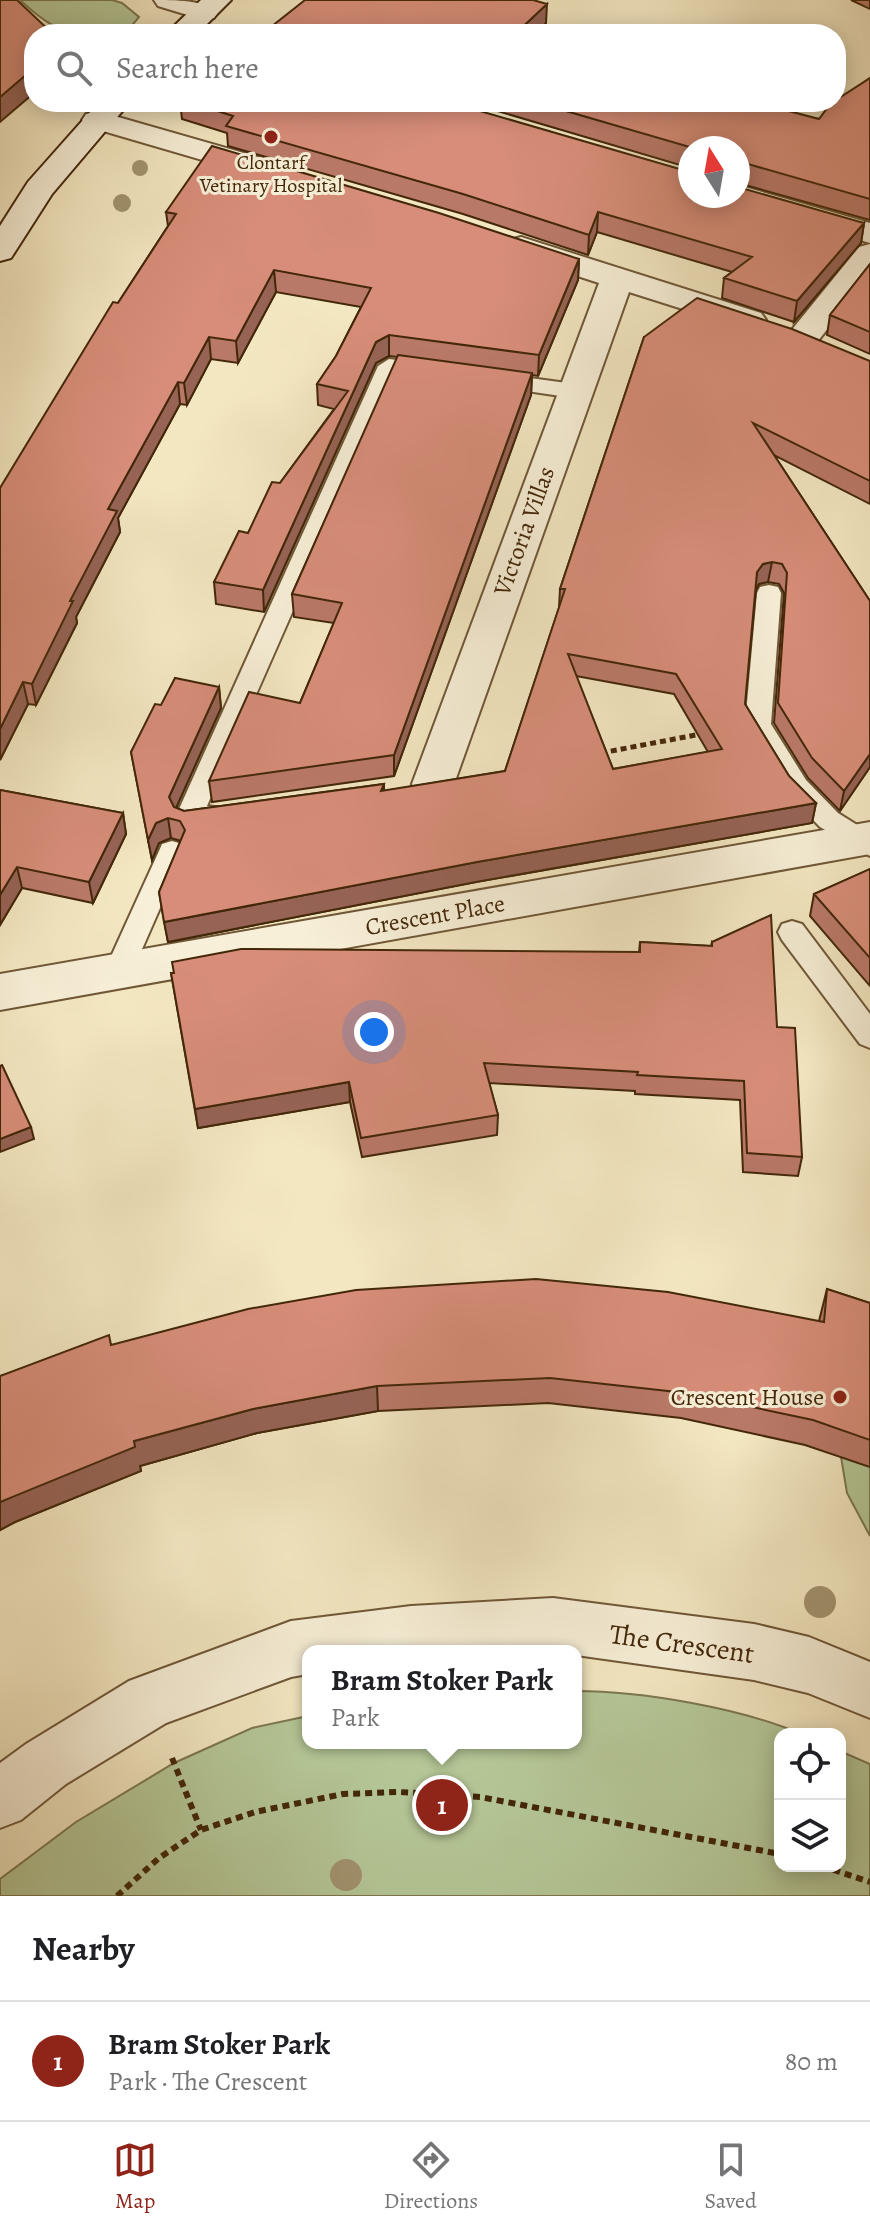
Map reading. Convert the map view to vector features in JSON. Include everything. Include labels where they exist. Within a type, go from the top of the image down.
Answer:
[{"type":"street","points":[[168,0],[210,6]]},
{"type":"street","points":[[191,24],[210,6]]},
{"type":"street","points":[[0,251],[39,189],[105,112]]},
{"type":"street","points":[[109,112],[288,176]]},
{"type":"street","points":[[750,198],[870,233]]},
{"type":"street","points":[[496,239],[719,310],[815,345],[870,254]]},
{"type":"street","name":"Victoria Villas","points":[[417,786],[617,279]]},
{"type":"street","name":"Crescent Place","points":[[0,992],[867,841]]},
{"type":"street","name":"The Crescent","points":[[321,1645],[411,1633],[553,1625],[754,1652],[809,1665],[870,1690]]},
{"type":"street","name":"The Crescent","points":[[0,1799],[46,1764],[149,1701],[302,1648]]},
{"type":"lane","points":[[234,812],[188,818],[389,366],[574,391]]},
{"type":"lane","points":[[769,593],[758,724],[797,787],[829,820],[867,841]]},
{"type":"lane","points":[[118,972],[172,851]]},
{"type":"lane","points":[[792,932],[870,1036]]},
{"type":"path","points":[[587,755],[758,724]]},
{"type":"path","points":[[149,1701],[201,1830]]},
{"type":"path","points":[[117,1896],[159,1858],[201,1830],[255,1812],[343,1794],[399,1792],[480,1797],[774,1853]]},
{"type":"path","points":[[840,1872],[870,1882]]},
{"type":"green space","points":[[20,0],[112,0],[122,3],[139,17],[133,24],[52,24]]},
{"type":"green space","points":[[841,1457],[870,1467],[870,1536],[847,1493]]},
{"type":"green space","points":[[582,1691],[630,1694],[690,1703],[750,1716],[785,1728],[774,1728],[774,1872],[846,1872],[846,1754],[870,1764],[870,1896],[0,1896],[0,1879],[76,1822],[174,1763],[252,1728],[302,1717],[302,1749],[582,1749]]},
{"type":"building","points":[[0,0],[17,0],[42,24],[24,24],[24,77],[0,97]]},
{"type":"building","points":[[305,0],[533,0],[547,4],[526,24],[275,24]]},
{"type":"building","points":[[870,78],[870,199],[750,165],[750,136],[678,136],[678,144],[569,112],[793,112],[819,119],[824,112],[846,112],[846,94]]},
{"type":"building","points":[[221,112],[483,112],[678,169],[678,208],[750,208],[750,190],[864,223],[797,301],[724,278],[752,257],[598,212],[589,235],[463,194],[226,126],[233,116]]},
{"type":"building","points":[[212,146],[439,213],[579,259],[539,355],[389,335],[376,342],[263,590],[214,582],[239,531],[248,533],[272,482],[280,483],[348,391],[317,384],[336,356],[371,288],[274,270],[236,341],[209,337],[184,383],[178,382],[108,509],[117,511],[70,601],[73,601],[32,684],[23,682],[0,729],[0,488],[113,302],[118,303],[176,214],[166,212]]},
{"type":"building","points":[[870,264],[870,332],[830,315]]},
{"type":"building","points":[[697,298],[792,329],[870,361],[870,481],[753,423],[870,601],[870,754],[844,791],[812,758],[778,703],[787,573],[782,564],[772,562],[763,564],[757,572],[745,704],[789,776],[816,803],[477,862],[164,922],[159,892],[185,830],[180,821],[168,818],[156,823],[148,840],[131,752],[155,704],[161,705],[175,678],[219,687],[169,797],[174,807],[184,811],[384,784],[381,791],[505,771],[565,589],[560,589],[644,337]],"holes":[[[568,654],[676,674],[722,749],[613,769]]]},
{"type":"building","points":[[398,355],[532,373],[394,755],[209,781],[249,692],[300,703],[342,603],[292,594]]},
{"type":"building","points":[[0,790],[123,813],[89,882],[17,867],[0,895]]},
{"type":"building","points":[[870,869],[870,958],[814,894]]},
{"type":"building","points":[[771,915],[777,1027],[795,1028],[802,1157],[747,1153],[744,1081],[637,1075],[638,1072],[484,1063],[498,1115],[361,1138],[349,1082],[195,1109],[171,973],[174,973],[172,962],[241,949],[640,952],[640,942],[712,946],[712,942]]},
{"type":"building","points":[[0,1066],[31,1127],[0,1139]]},
{"type":"building","points":[[536,1279],[668,1292],[824,1322],[827,1289],[870,1303],[870,1440],[813,1420],[686,1393],[550,1378],[377,1386],[253,1409],[134,1441],[135,1447],[0,1502],[0,1376],[109,1335],[111,1345],[248,1309],[356,1290]]},
{"type":"place","name":"Clontarf Vetinary Hospital","points":[[271,137]]},
{"type":"place","name":"Crescent House","points":[[840,1397]]},
{"type":"place","name":"Bram Stoker Park","points":[[442,1805]]}]
